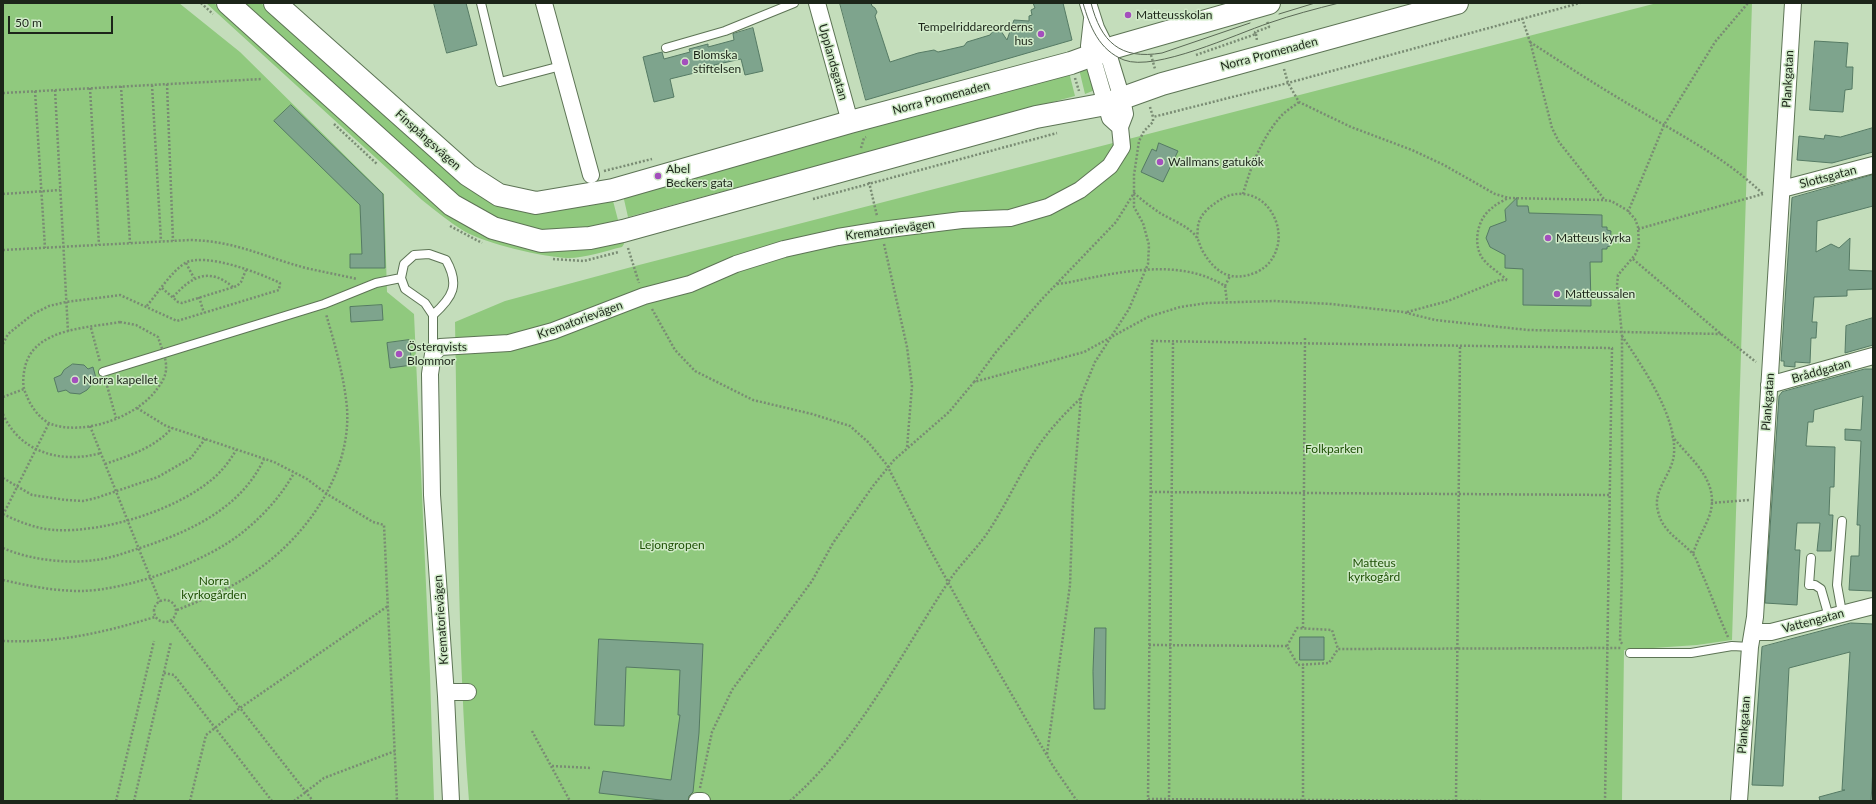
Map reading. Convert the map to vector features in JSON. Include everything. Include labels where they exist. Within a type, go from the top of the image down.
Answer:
[{"type":"main road","points":[[228,3],[452,204],[493,228],[541,241],[590,238],[614,233]]},
{"type":"main road","name":"Finspångsvägen","points":[[275,3],[468,176],[499,195],[536,203],[611,180]]},
{"type":"main road","name":"Norra Promenaden","points":[[611,180],[850,122],[1071,63],[1099,53],[1269,3]]},
{"type":"main road","name":"Norra Promenaden","points":[[614,233],[1036,117],[1116,104],[1162,84],[1457,3]]},
{"type":"main road","name":"Norra Promenaden","points":[[1036,117],[1081,99],[1116,104]]},
{"type":"street","points":[[544,3],[591,175]]},
{"type":"street","name":"Upplandsgatan","points":[[817,3],[850,122]]},
{"type":"street","name":"Krematorievägen","points":[[451,801],[446,692],[432,495],[430,374],[433,354],[440,347],[509,343],[553,331],[644,296],[690,284],[736,264],[784,249],[838,237],[881,230],[962,220],[1010,218],[1048,207],[1080,190],[1110,166],[1122,147],[1116,104],[1099,53],[1088,3]]},
{"type":"street","name":"Plankgatan","points":[[1739,801],[1762,500],[1769,385],[1783,243],[1782,189],[1793,3]]},
{"type":"street","name":"Slottsgatan","points":[[1782,189],[1873,165]]},
{"type":"street","name":"Bråddgatan","points":[[1769,385],[1873,356]]},
{"type":"street","name":"Vattengatan","points":[[1751,639],[1771,632],[1873,606]]},
{"type":"street","points":[[446,692],[468,692]]},
{"type":"lane","points":[[481,3],[500,82],[561,66]]},
{"type":"lane","points":[[666,48],[725,31],[794,3]]},
{"type":"lane","points":[[433,314],[445,304],[453,290],[453,273],[446,260],[429,254],[414,255],[404,264],[401,278],[405,288],[425,303],[433,314],[433,354]]},
{"type":"lane","points":[[103,372],[324,304],[376,283],[401,278]]},
{"type":"lane","points":[[1836,615],[1842,521]]},
{"type":"lane","points":[[1810,558],[1809,585],[1815,585],[1821,589],[1836,615]]},
{"type":"lane","points":[[1630,653],[1691,653],[1732,646],[1751,639]]},
{"type":"path","points":[[1153,117],[1288,83],[1580,3]]},
{"type":"path","points":[[1628,212],[1664,125],[1715,42],[1748,3]]},
{"type":"path","points":[[1522,18],[1530,42],[1552,128],[1559,142],[1604,200]]},
{"type":"path","points":[[1256,34],[1255,32],[1269,27]]},
{"type":"path","points":[[1530,42],[1601,88],[1713,154],[1745,176],[1763,194]]},
{"type":"path","points":[[1071,63],[1081,99]]},
{"type":"path","points":[[3,93],[262,79]]},
{"type":"path","points":[[1288,83],[1299,102],[1350,127],[1412,150],[1438,162],[1495,194],[1508,198],[1604,200],[1620,205],[1635,219],[1638,229],[1639,246],[1633,259],[1618,275],[1617,285],[1622,334],[1622,572],[1620,641],[1625,647],[1338,649]]},
{"type":"path","points":[[167,84],[173,241]]},
{"type":"path","points":[[152,85],[161,241]]},
{"type":"path","points":[[121,86],[130,243]]},
{"type":"path","points":[[90,88],[99,245]]},
{"type":"path","points":[[56,90],[68,332]]},
{"type":"path","points":[[35,91],[45,248]]},
{"type":"path","points":[[1243,194],[1252,163],[1265,140],[1282,115],[1299,102]]},
{"type":"path","points":[[1046,755],[1070,585],[1073,500],[1081,398],[1095,362],[1129,309],[1146,269],[1149,244],[1143,222],[1134,207],[1134,174],[1139,141],[1144,130],[1154,122],[1153,117],[1150,106],[1116,104]]},
{"type":"path","points":[[869,135],[864,138],[860,146],[881,230],[907,347],[912,386],[907,448]]},
{"type":"path","points":[[1638,229],[1782,189]]},
{"type":"path","points":[[3,194],[61,190]]},
{"type":"path","points":[[1134,193],[1160,213],[1191,231],[1197,238],[1202,250],[1212,264],[1222,274],[1230,276],[1248,275],[1260,270],[1271,262],[1279,239],[1279,228],[1274,216],[1266,205],[1243,194],[1226,197],[1207,209],[1199,222],[1197,238]]},
{"type":"path","points":[[699,801],[712,732],[732,690],[812,581],[832,543],[872,486],[907,448],[949,412],[996,352],[1056,284],[1116,222],[1134,193]]},
{"type":"path","points":[[1406,313],[1448,301],[1500,280],[1507,280],[1482,257],[1477,244],[1477,231],[1482,220],[1491,208],[1508,198]]},
{"type":"path","points":[[614,233],[644,296],[675,350],[695,371],[753,400],[812,414],[850,426],[868,442],[888,468],[948,582],[1046,755],[1077,801]]},
{"type":"path","points":[[3,250],[161,241],[212,240],[242,247],[305,268],[376,283]]},
{"type":"path","points":[[1633,259],[1756,362],[1771,364]]},
{"type":"path","points":[[3,344],[8,334],[34,314],[49,306],[66,302],[120,295],[146,307],[177,321],[279,290],[280,283],[246,270],[215,262],[196,260],[186,263],[178,269],[146,307]]},
{"type":"path","points":[[186,263],[194,278]]},
{"type":"path","points":[[1056,284],[1146,269],[1196,273],[1212,278],[1225,286]]},
{"type":"path","points":[[162,288],[182,303],[233,287],[241,282],[246,270]]},
{"type":"path","points":[[173,297],[185,283],[194,278],[204,276],[224,279],[233,287]]},
{"type":"path","points":[[1227,302],[1225,286],[1230,276]]},
{"type":"path","points":[[200,297],[204,313]]},
{"type":"path","points":[[974,382],[1084,352],[1148,317],[1180,307],[1227,302],[1274,301],[1331,304],[1406,313],[1435,320],[1528,330],[1622,334],[1721,334]]},
{"type":"path","points":[[177,610],[237,583],[264,564],[288,544],[309,520],[327,494],[339,467],[344,446],[347,409],[343,379],[324,304]]},
{"type":"path","points":[[1622,334],[1651,379],[1664,407],[1672,435],[1674,454],[1670,471],[1657,496],[1657,511],[1663,526],[1693,554],[1732,646]]},
{"type":"path","points":[[1303,628],[1305,338]]},
{"type":"path","points":[[1481,801],[1148,800],[1152,341],[1612,348],[1605,801]]},
{"type":"path","points":[[1169,800],[1173,342]]},
{"type":"path","points":[[1456,801],[1460,346]]},
{"type":"path","points":[[3,397],[24,389]]},
{"type":"path","points":[[790,801],[814,780],[879,696],[948,582],[988,532],[1037,448],[1064,413],[1081,398]]},
{"type":"path","points":[[138,408],[166,426],[264,459],[307,479],[327,494],[373,522],[384,524],[398,801]]},
{"type":"path","points":[[3,414],[7,424],[14,432],[35,450],[61,457],[90,456],[101,453]]},
{"type":"path","points":[[49,423],[3,514],[22,522],[53,530],[91,529],[128,521],[165,506],[202,487],[217,475],[236,450]]},
{"type":"path","points":[[90,426],[160,602]]},
{"type":"path","points":[[105,464],[136,454],[151,446],[162,440],[172,428]]},
{"type":"path","points":[[1672,435],[1684,451],[1694,459],[1706,476],[1712,496],[1710,514],[1696,542],[1693,554]]},
{"type":"path","points":[[3,478],[32,495],[83,501],[158,478],[191,458],[205,439]]},
{"type":"path","points":[[3,548],[30,556],[75,561],[96,560],[139,548],[189,529],[228,505],[257,475],[264,459]]},
{"type":"path","points":[[3,580],[55,590],[83,591],[113,587],[150,577],[201,557],[242,533],[274,502],[294,473]]},
{"type":"path","points":[[1151,492],[1610,495]]},
{"type":"path","points":[[1711,503],[1762,500]]},
{"type":"path","points":[[168,600],[174,603],[177,610],[176,616],[172,621],[166,623],[159,621],[155,616],[154,610],[156,604],[160,602],[168,600]]},
{"type":"path","points":[[190,801],[206,734],[240,708],[388,606]]},
{"type":"path","points":[[3,641],[35,642],[79,637],[155,616]]},
{"type":"path","points":[[172,621],[313,801]]},
{"type":"path","points":[[1287,646],[1297,628],[1303,628],[1332,630],[1338,649]]},
{"type":"path","points":[[116,801],[154,641]]},
{"type":"path","points":[[134,801],[171,642]]},
{"type":"path","points":[[1149,645],[1287,646]]},
{"type":"path","points":[[1287,646],[1298,664],[1329,663],[1338,649]]},
{"type":"path","points":[[1303,664],[1303,800]]},
{"type":"path","points":[[164,673],[174,675],[272,801]]},
{"type":"path","points":[[532,732],[570,801]]},
{"type":"path","points":[[294,801],[324,778],[395,751]]},
{"type":"path","points":[[552,766],[592,768]]},
{"type":"green space","name":"Norra kyrkogården","points":[[3,3],[179,3],[240,52],[384,194],[387,292],[414,314],[434,801],[3,801]]},
{"type":"green space","points":[[206,3],[214,3],[430,198],[468,227],[623,240],[624,244],[622,247],[595,254],[568,258],[515,249],[486,241],[464,231],[422,200]]},
{"type":"green space","points":[[238,3],[261,3],[471,190],[492,202],[612,197],[618,220],[586,229],[570,231],[527,230],[465,205]]},
{"type":"green space","name":"Folkparken","points":[[1657,3],[1752,3],[1732,640],[1697,645],[1624,650],[1622,801],[469,801],[460,621],[455,322],[505,301],[639,265]]},
{"type":"green space","points":[[1087,67],[1095,90],[1085,94],[1079,69]]},
{"type":"green space","points":[[1069,72],[1075,96],[628,217],[623,195]]},
{"type":"building","points":[[434,3],[466,3],[477,45],[447,53]]},
{"type":"building","points":[[840,3],[871,3],[877,12],[875,16],[890,62],[918,53],[934,50],[938,52],[964,46],[967,42],[990,35],[993,31],[999,28],[1007,40],[1014,20],[1029,21],[1029,16],[1032,15],[1031,10],[1035,8],[1033,3],[1063,3],[1072,40],[866,100]]},
{"type":"building","name":"Blomska stiftelsen","points":[[753,28],[763,71],[745,75],[741,59],[714,65],[715,68],[670,79],[674,97],[654,102],[643,57],[662,52],[664,59],[690,52],[689,49],[708,44],[708,47],[734,40],[733,34]]},
{"type":"building","points":[[1815,41],[1848,43],[1846,67],[1853,67],[1852,89],[1845,90],[1843,112],[1810,110]]},
{"type":"building","points":[[291,105],[383,194],[385,268],[350,268],[350,254],[362,254],[360,205],[274,121]]},
{"type":"building","points":[[1873,128],[1873,152],[1832,163],[1797,160],[1799,136],[1824,139],[1825,135],[1840,137]]},
{"type":"building","name":"Wallmans gatukök","points":[[1159,143],[1178,151],[1163,182],[1141,172],[1152,149],[1156,151]]},
{"type":"building","points":[[1873,175],[1873,206],[1817,221],[1816,252],[1831,244],[1839,248],[1850,238],[1849,270],[1873,271],[1873,289],[1847,290],[1847,296],[1814,297],[1812,322],[1817,322],[1816,338],[1811,338],[1810,363],[1795,362],[1795,367],[1784,366],[1784,361],[1781,361],[1792,198]]},
{"type":"building","points":[[1517,198],[1517,206],[1528,206],[1529,213],[1602,215],[1602,227],[1607,227],[1607,230],[1611,231],[1610,246],[1607,247],[1607,249],[1602,249],[1602,262],[1590,262],[1591,306],[1523,305],[1523,269],[1505,268],[1505,255],[1490,247],[1486,238],[1490,227],[1506,221],[1505,210]]},
{"type":"building","points":[[382,305],[383,320],[351,322],[350,307]]},
{"type":"building","points":[[1873,318],[1873,345],[1845,353],[1846,326]]},
{"type":"building","name":"Österqvists Blommor","points":[[409,340],[412,365],[390,368],[387,343]]},
{"type":"building","name":"Norra kapellet","points":[[73,364],[84,365],[88,369],[93,367],[97,382],[93,383],[87,390],[80,394],[70,393],[66,390],[58,392],[54,378],[61,375],[64,370]]},
{"type":"building","points":[[1865,369],[1873,369],[1873,591],[1849,590],[1851,556],[1859,556],[1860,525],[1857,525],[1861,441],[1845,440],[1845,429],[1861,430],[1863,396],[1814,410],[1813,422],[1808,422],[1806,446],[1835,447],[1834,487],[1830,487],[1829,515],[1833,515],[1831,551],[1817,551],[1820,523],[1797,523],[1795,550],[1800,550],[1797,605],[1765,603],[1779,396],[1782,392]]},
{"type":"building","points":[[1851,623],[1873,624],[1873,768],[1871,801],[1820,801],[1819,797],[1845,790],[1842,790],[1850,652],[1789,668],[1783,786],[1752,785],[1762,647]]},
{"type":"building","points":[[1095,628],[1106,628],[1105,709],[1094,709],[1093,672]]},
{"type":"building","points":[[1300,637],[1324,637],[1324,660],[1300,660]]},
{"type":"building","points":[[599,639],[703,644],[699,733],[693,792],[689,796],[688,801],[669,801],[599,793],[603,771],[671,780],[680,715],[678,715],[680,670],[626,667],[624,726],[595,725]]},
{"type":"tram line","points":[[1083,3],[1092,29],[1102,44],[1115,56],[1124,60],[1138,62],[1155,61],[1196,50],[1278,20],[1339,3]]},
{"type":"tram line","points":[[1091,3],[1100,28],[1107,38],[1114,45],[1124,51],[1135,54],[1162,53],[1250,23]]},
{"type":"tram line","points":[[1279,14],[1315,3]]},
{"type":"place","name":"Matteusskolan","points":[[1128,15]]},
{"type":"place","name":"Tempelriddareorderns hus","points":[[1041,34]]},
{"type":"place","name":"Blomska stiftelsen","points":[[685,62]]},
{"type":"place","name":"Wallmans gatukök","points":[[1160,162]]},
{"type":"place","name":"Abel Beckers gata","points":[[658,176]]},
{"type":"place","name":"Matteus kyrka","points":[[1548,238]]},
{"type":"place","name":"Matteussalen","points":[[1557,294]]},
{"type":"place","name":"Österqvists Blommor","points":[[399,354]]},
{"type":"place","name":"Norra kapellet","points":[[75,380]]},
{"type":"park label","name":"Lejongropen","points":[[672,545]]},
{"type":"park label","name":"Matteus kyrkogård","points":[[1374,570]]}]
